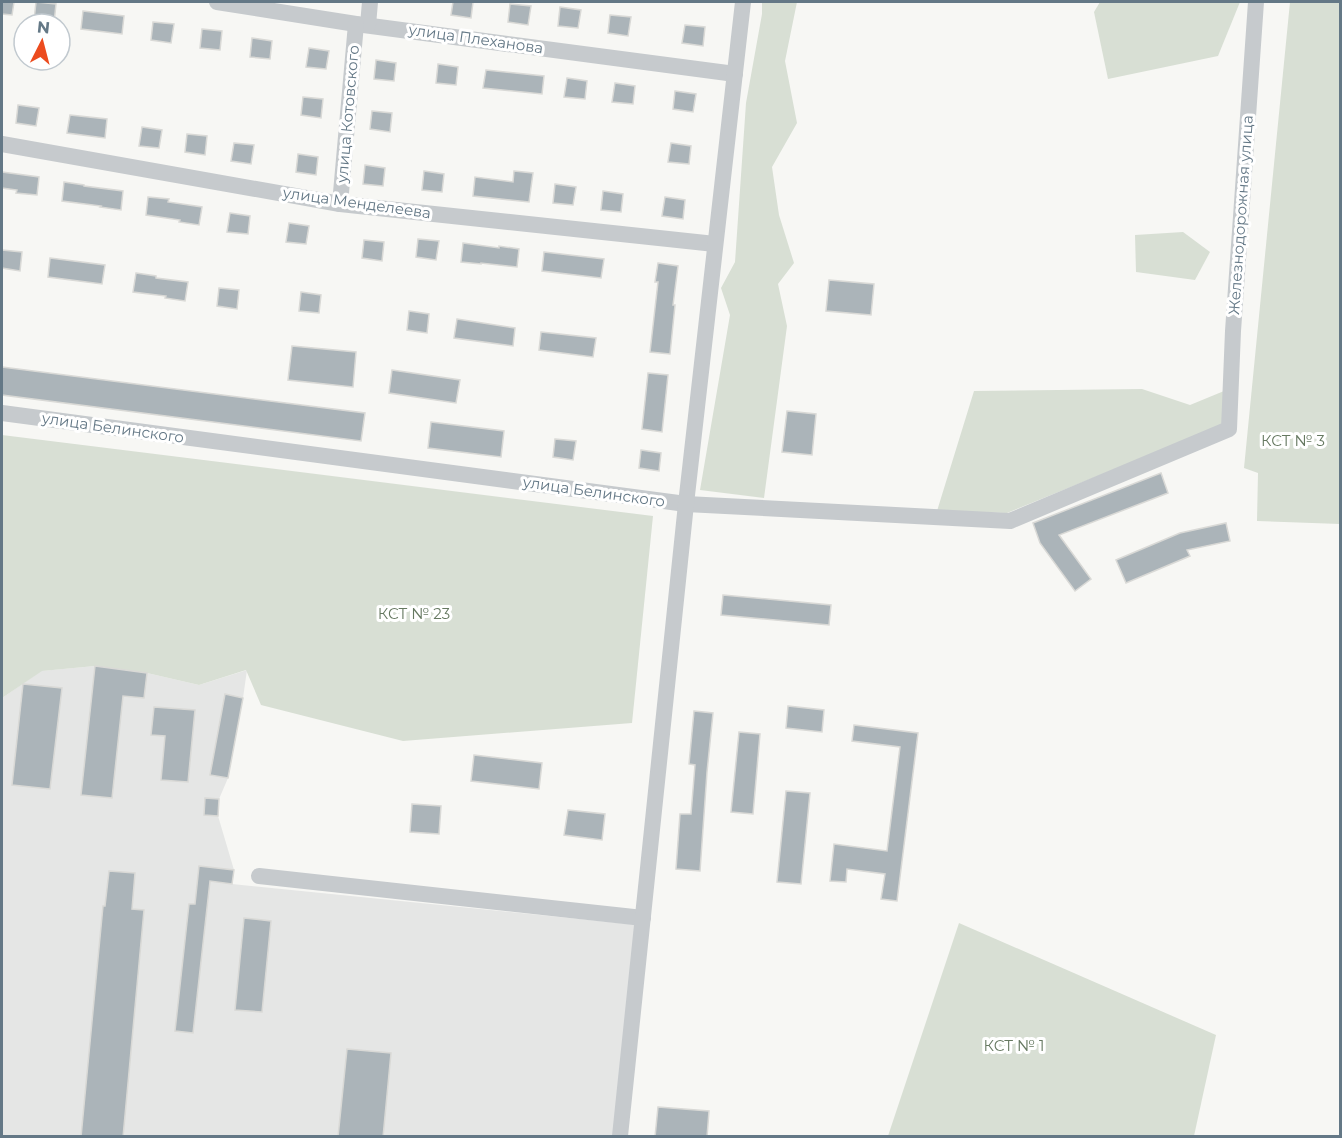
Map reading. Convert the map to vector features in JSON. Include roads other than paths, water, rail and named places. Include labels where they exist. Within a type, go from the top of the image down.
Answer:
[{"type":"street","name":"улица Плеханова","points":[[217,2],[362,24],[735,74]]},
{"type":"street","name":"улица Котовского","points":[[340,204],[362,24],[370,2]]},
{"type":"street","name":"улица Белинского","points":[[2,413],[686,504],[743,2]]},
{"type":"street","name":"Железнодорожная улица","points":[[686,504],[1010,521],[1229,429],[1233,331],[1256,2]]},
{"type":"street","name":"улица Менделеева","points":[[2,144],[340,204],[715,244]]},
{"type":"street","points":[[620,1137],[686,504]]},
{"type":"street","points":[[259,876],[643,918]]},
{"type":"park label","name":"КСТ № 3","points":[[1293,441]]},
{"type":"park label","name":"КСТ № 23","points":[[414,614]]},
{"type":"park label","name":"КСТ № 1","points":[[1014,1046]]}]
